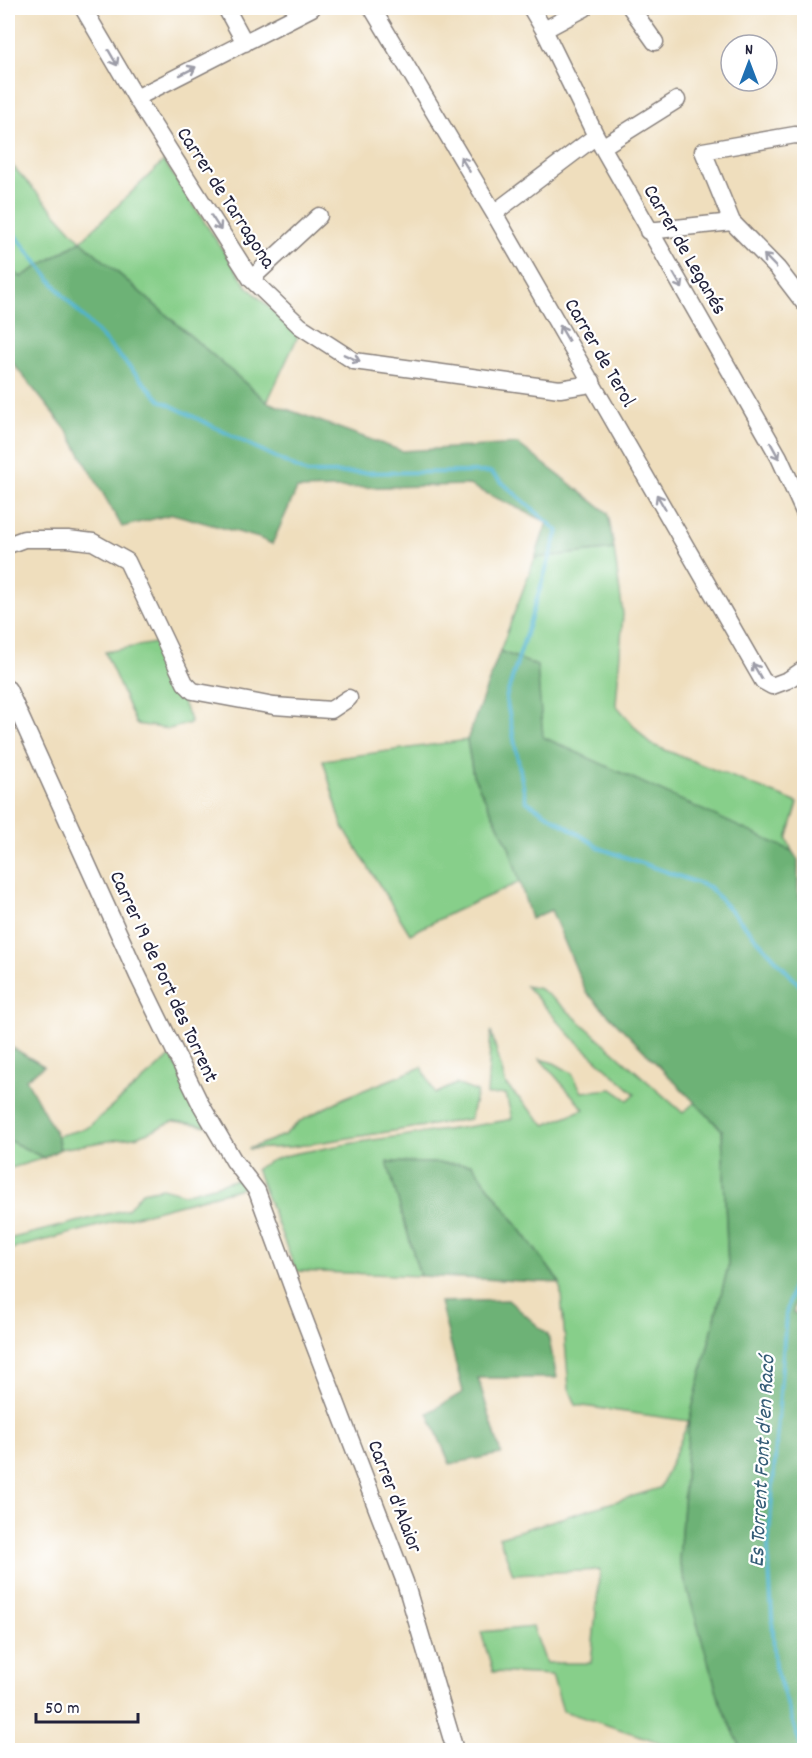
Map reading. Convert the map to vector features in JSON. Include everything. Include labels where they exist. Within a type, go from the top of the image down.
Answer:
[{"type":"street","name":"Carrer de Tarragona","points":[[83,8],[136,98],[251,279],[300,326],[354,361],[560,389],[585,385],[592,381]]},
{"type":"street","points":[[226,8],[245,43]]},
{"type":"street","points":[[136,98],[312,8]]},
{"type":"street","name":"Carrer de Terol","points":[[372,8],[495,213],[763,681],[772,686],[788,680],[804,669]]},
{"type":"street","name":"Carrer de Leganés","points":[[531,8],[599,142],[779,458],[804,512]]},
{"type":"street","points":[[544,30],[585,8]]},
{"type":"street","points":[[631,8],[655,42]]},
{"type":"street","points":[[495,213],[599,142],[677,100]]},
{"type":"street","points":[[804,136],[795,135],[703,151],[732,222],[778,269],[804,303]]},
{"type":"street","points":[[251,279],[319,216]]},
{"type":"street","points":[[648,231],[732,222]]},
{"type":"street","points":[[8,545],[24,539],[68,538],[93,542],[127,561],[185,683],[193,691],[274,706],[331,710],[349,698]]},
{"type":"street","name":"Carrer 19 de Port des Torrent","points":[[8,689],[138,976],[195,1093],[234,1161],[257,1191],[289,1278]]},
{"type":"street","name":"Carrer d'Alaior","points":[[289,1278],[405,1582],[452,1742]]},
{"type":"green space","points":[[8,161],[81,241],[21,277],[8,267]]},
{"type":"green space","points":[[164,161],[246,285],[298,336],[267,402],[81,241]]},
{"type":"green space","points":[[81,241],[267,402],[402,451],[518,444],[608,513],[614,549],[535,558],[547,522],[469,485],[297,489],[272,544],[259,538],[173,514],[122,527],[68,432],[8,357],[8,267],[21,277]]},
{"type":"green space","points":[[614,549],[623,614],[616,705],[650,744],[798,803],[787,839],[792,851],[542,737],[537,666],[500,651],[535,558]]},
{"type":"green space","points":[[160,642],[191,723],[169,729],[136,724],[105,652]]},
{"type":"green space","points":[[500,651],[537,666],[543,737],[792,851],[798,860],[798,898],[804,904],[804,1271],[793,1313],[804,1315],[804,1750],[742,1750],[720,1702],[679,1561],[689,1421],[728,1267],[722,1130],[586,992],[551,910],[531,919],[509,847],[473,775],[467,740]]},
{"type":"green space","points":[[467,740],[473,775],[509,847],[520,882],[410,934],[342,825],[323,760]]},
{"type":"green space","points":[[526,986],[540,989],[561,1005],[683,1113],[695,1102],[722,1130],[728,1267],[689,1421],[576,1405],[569,1388],[560,1283],[472,1164],[388,1162],[420,1276],[296,1271],[256,1169],[271,1161],[296,1153],[512,1119],[506,1094],[487,1095],[491,1031],[506,1085],[545,1125],[584,1109],[540,1059],[554,1063],[572,1073],[582,1092],[612,1089],[628,1100],[635,1094],[575,1040]]},
{"type":"green space","points":[[8,1045],[44,1066],[26,1079],[57,1136],[60,1149],[44,1158],[8,1140]]},
{"type":"green space","points":[[171,1056],[208,1126],[174,1121],[139,1136],[60,1149],[57,1136],[87,1128]]},
{"type":"green space","points":[[422,1067],[435,1094],[456,1084],[477,1092],[470,1119],[291,1147],[248,1149],[284,1135],[300,1121],[344,1098]]},
{"type":"green space","points":[[8,1140],[44,1158],[8,1169]]},
{"type":"green space","points":[[387,1162],[472,1164],[560,1283],[420,1276]]},
{"type":"green space","points":[[238,1179],[245,1187],[8,1250],[8,1239],[128,1209],[142,1192],[162,1188],[184,1194]]},
{"type":"green space","points":[[508,1300],[548,1335],[557,1378],[478,1378],[501,1454],[450,1464],[428,1413],[463,1392],[440,1302]]},
{"type":"green space","points":[[689,1421],[679,1561],[720,1702],[742,1750],[684,1750],[563,1711],[552,1675],[493,1672],[481,1632],[533,1627],[546,1663],[591,1663],[600,1570],[513,1574],[499,1537],[660,1488]]},
{"type":"waterway","name":"Es Torrent Font d'en Racó","points":[[8,226],[62,294],[160,400],[307,473],[490,472],[558,531],[506,698],[526,801],[602,849],[709,887],[804,990]]},
{"type":"waterway","name":"Es Torrent Font d'en Racó","points":[[802,1750],[775,1667],[768,1549],[786,1314],[804,1243]]}]
